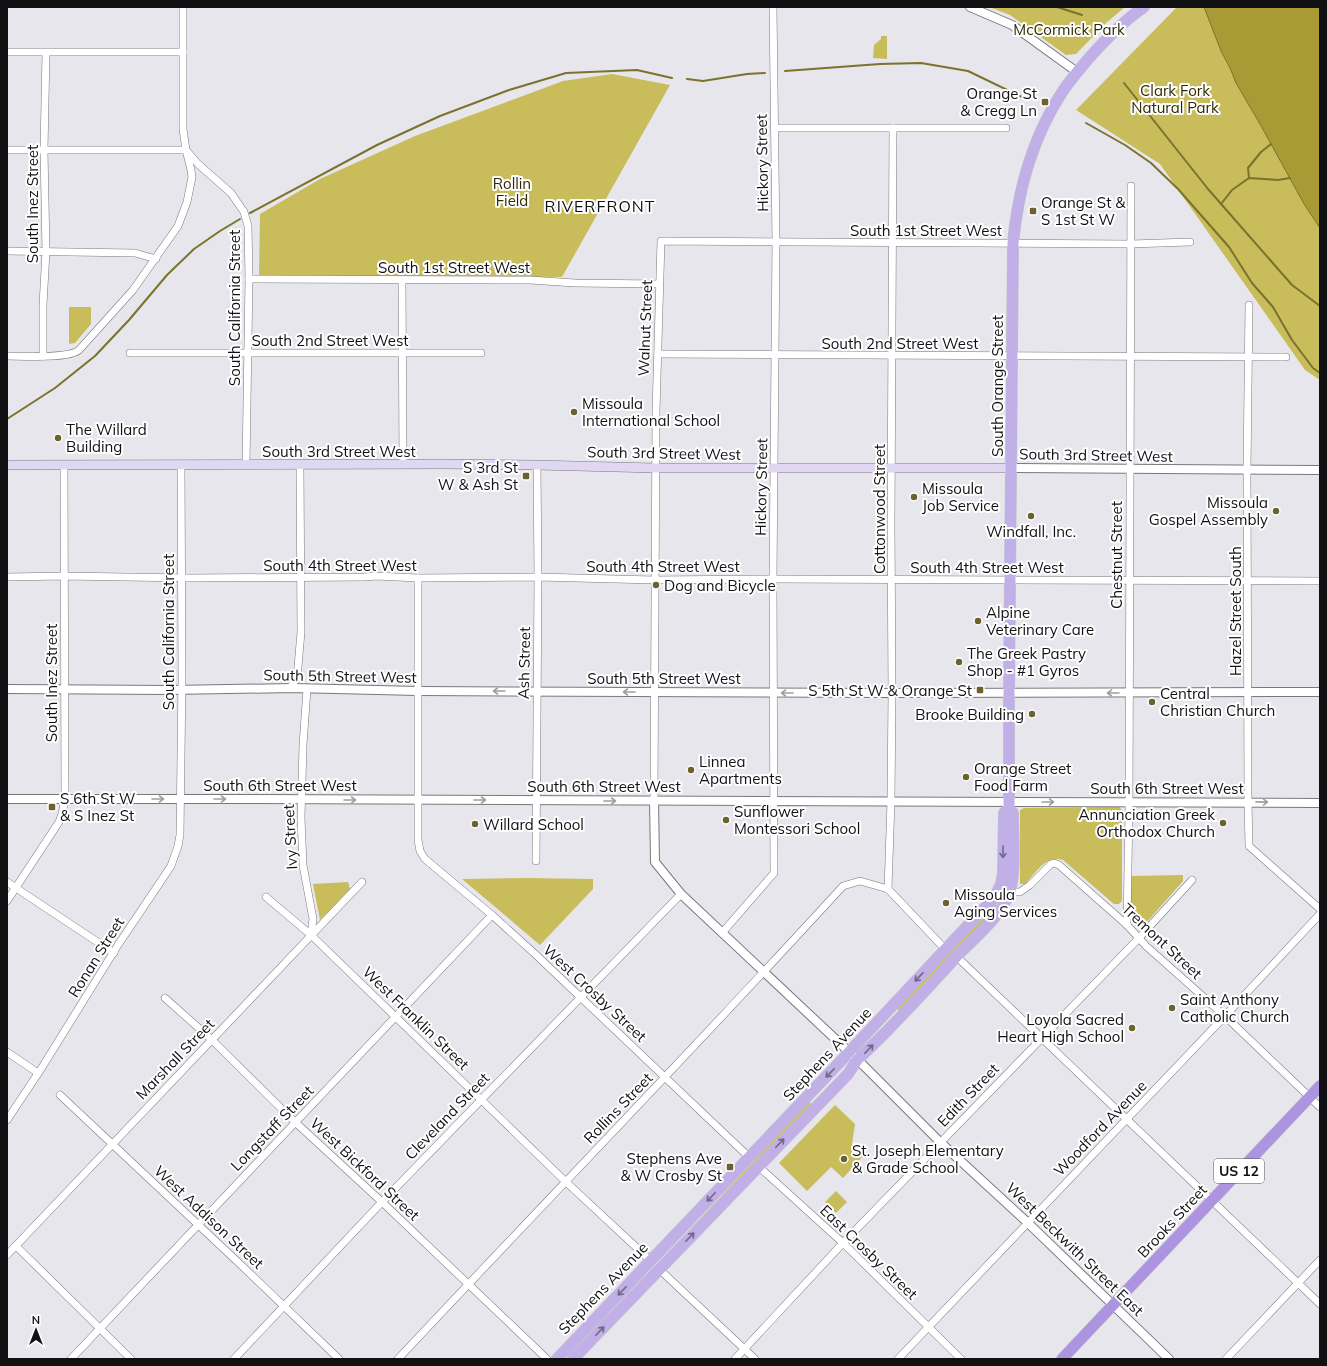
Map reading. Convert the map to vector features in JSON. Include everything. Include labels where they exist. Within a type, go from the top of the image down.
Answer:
[{"type":"highway","name":"Brooks Street","points":[[1062,1359],[1320,1086]]},
{"type":"main road","name":"South Orange Street","points":[[1009,805],[1013,243],[1021,188],[1034,147],[1045,122],[1058,99],[1077,72],[1107,37],[1144,7]]},
{"type":"main road","name":"South 3rd Street West","points":[[7,465],[403,464],[655,468],[1011,468]]},
{"type":"main road","name":"Stephens Avenue","points":[[573,1359],[848,1074],[857,1060],[957,957],[1003,906],[1010,892],[1013,875],[1013,813],[1009,805]]},
{"type":"main road","name":"Stephens Avenue","points":[[557,1359],[994,898],[1001,884],[1003,873],[1004,813],[1009,805]]},
{"type":"main road","points":[[651,1261],[659,1269]]},
{"type":"street","points":[[7,356],[71,354],[79,350],[134,290],[178,226],[187,202],[192,177],[183,129],[183,7]]},
{"type":"street","name":"Hickory Street","points":[[722,933],[774,873],[773,579],[776,242],[773,7]]},
{"type":"street","points":[[970,7],[1012,25],[1077,72]]},
{"type":"street","points":[[7,52],[183,52]]},
{"type":"street","name":"South Inez Street","points":[[43,356],[43,305],[46,251],[44,150],[46,52]]},
{"type":"street","points":[[774,128],[1006,128]]},
{"type":"street","name":"Cottonwood Street","points":[[888,889],[891,801],[892,693],[891,469],[893,128]]},
{"type":"street","points":[[7,150],[186,150]]},
{"type":"street","name":"South California Street","points":[[186,150],[198,164],[232,193],[244,212],[248,226],[249,279],[246,465]]},
{"type":"street","name":"Chestnut Street","points":[[1127,925],[1129,802],[1129,357],[1131,186]]},
{"type":"street","name":"South 1st Street West","points":[[661,241],[1131,244],[1190,242]]},
{"type":"street","name":"Walnut Street","points":[[654,800],[655,468],[661,241]]},
{"type":"street","points":[[7,251],[135,253],[156,259]]},
{"type":"street","name":"South 1st Street West","points":[[249,279],[530,280],[575,283],[659,284]]},
{"type":"street","points":[[402,280],[403,464]]},
{"type":"street","name":"Hazel Street South","points":[[1249,305],[1249,846],[1320,909]]},
{"type":"street","name":"South 2nd Street West","points":[[130,353],[481,353]]},
{"type":"street","name":"South 2nd Street West","points":[[658,354],[1286,357]]},
{"type":"street","name":"South Inez Street","points":[[7,901],[59,822],[65,799],[64,465]]},
{"type":"street","name":"South California Street","points":[[181,465],[181,799]]},
{"type":"street","points":[[290,688],[298,678],[301,632],[300,465]]},
{"type":"street","name":"Ash Street","points":[[536,861],[538,577],[537,465]]},
{"type":"street","name":"South 3rd Street West","points":[[1011,468],[1320,470]]},
{"type":"street","name":"South 4th Street West","points":[[7,576],[182,578],[376,576],[418,578],[538,577],[654,580],[1010,579],[1129,581],[1320,581]]},
{"type":"street","points":[[418,578],[418,800]]},
{"type":"street","name":"South 5th Street West","points":[[7,689],[182,690],[290,688],[418,691],[773,693],[1320,692]]},
{"type":"street","name":"Ivy Street","points":[[307,689],[301,800],[302,852],[314,919],[311,935]]},
{"type":"street","name":"South 6th Street West","points":[[7,799],[774,800],[891,801],[1009,805],[1129,802],[1320,803]]},
{"type":"street","name":"Ronan Street","points":[[7,1120],[171,866],[176,855],[180,835],[181,799]]},
{"type":"street","name":"West Crosby Street","points":[[418,800],[418,840],[420,851],[425,859],[492,915],[666,1077],[749,1157]]},
{"type":"street","name":"West Beckwith Street East","points":[[654,800],[655,862],[681,894],[849,1052],[940,1142],[1028,1222],[1169,1359]]},
{"type":"street","name":"Tremont Street","points":[[1010,892],[1020,892],[1054,863],[1059,865],[1127,925],[1139,938],[1225,1016],[1320,1106]]},
{"type":"street","name":"Rollins Street","points":[[398,1359],[565,1181],[764,973],[843,886],[860,881],[888,889]]},
{"type":"street","points":[[7,882],[114,953]]},
{"type":"street","name":"Marshall Street","points":[[7,1255],[362,882]]},
{"type":"street","name":"Edith Street","points":[[735,1359],[843,1243],[1139,938],[1190,883]]},
{"type":"street","points":[[888,889],[945,949]]},
{"type":"street","name":"Cleveland Street","points":[[234,1359],[382,1202],[681,894]]},
{"type":"street","name":"West Franklin Street","points":[[266,897],[311,935],[565,1181],[651,1261]]},
{"type":"street","name":"Woodford Avenue","points":[[898,1359],[1225,1016],[1320,914]]},
{"type":"street","name":"Longstaff Street","points":[[71,1359],[492,915]]},
{"type":"street","points":[[957,957],[1320,1304]]},
{"type":"street","name":"West Bickford Street","points":[[165,998],[211,1039],[295,1122],[382,1202],[547,1359]]},
{"type":"street","points":[[7,1052],[38,1073]]},
{"type":"street","name":"West Addison Street","points":[[60,1095],[339,1359]]},
{"type":"street","name":"East Crosby Street","points":[[758,1166],[843,1243],[962,1359]]},
{"type":"street","points":[[16,1246],[131,1359]]},
{"type":"street","points":[[1226,1359],[1320,1260]]},
{"type":"street","points":[[659,1269],[755,1359]]},
{"type":"green space","name":"McCormick Park","points":[[989,7],[1125,7],[1106,23],[1076,54],[1066,55],[1010,15]]},
{"type":"green space","name":"Clark Fork Natural Park","points":[[1177,7],[1204,7],[1221,51],[1236,83],[1304,204],[1320,228],[1320,380],[1305,370],[1160,164],[1076,110]]},
{"type":"green space","points":[[881,36],[887,36],[887,59],[873,58],[874,45],[881,39]]},
{"type":"green space","name":"Rollin Field","points":[[612,74],[670,85],[562,277],[259,276],[260,214],[320,179],[415,136],[563,81]]},
{"type":"green space","points":[[69,307],[91,307],[91,324],[75,343],[69,344]]},
{"type":"green space","points":[[1119,807],[1122,810],[1122,901],[1119,904],[1114,904],[1063,860],[1057,859],[1047,862],[1038,869],[1025,884],[1020,884],[1020,810],[1024,808]]},
{"type":"green space","points":[[1183,875],[1183,881],[1146,923],[1139,925],[1134,922],[1131,918],[1131,876]]},
{"type":"green space","points":[[462,879],[593,879],[593,889],[540,945]]},
{"type":"green space","points":[[348,882],[350,889],[320,920],[313,884]]},
{"type":"green space","points":[[996,903],[996,907],[990,915],[899,1011],[895,1007]]},
{"type":"green space","points":[[809,1102],[811,1103],[807,1110],[685,1238],[683,1237]]},
{"type":"green space","points":[[835,1105],[855,1124],[852,1144],[864,1155],[843,1178],[831,1167],[807,1191],[779,1163]]},
{"type":"green space","points":[[836,1191],[847,1202],[836,1213],[825,1202]]},
{"type":"shaded area","points":[[1204,7],[1320,7],[1320,228],[1304,204],[1236,83],[1221,51]]},
{"type":"waterway","points":[[1057,7],[1082,15]]},
{"type":"waterway","points":[[785,71],[880,64],[921,63],[968,71],[1024,98]]},
{"type":"waterway","points":[[250,213],[377,145],[440,116],[509,90],[566,73],[637,70],[672,78]]},
{"type":"waterway","points":[[687,79],[703,81],[747,74],[765,73]]},
{"type":"waterway","points":[[1124,83],[1208,189],[1292,285],[1320,306]]},
{"type":"waterway","points":[[1086,123],[1125,145],[1151,163],[1178,189],[1229,247],[1252,283],[1273,307],[1292,340],[1313,368],[1320,373]]},
{"type":"waterway","points":[[1249,178],[1248,168],[1261,152],[1271,144]]},
{"type":"waterway","points":[[1221,204],[1232,190],[1249,178],[1278,180],[1290,178]]},
{"type":"waterway","points":[[7,419],[55,388],[95,356],[129,320],[167,275],[194,249],[240,219]]},
{"type":"place","name":"Orange St & Cregg Ln","points":[[1045,102]]},
{"type":"place","name":"Orange St & S 1st St W","points":[[1033,211]]},
{"type":"place","name":"Missoula International School","points":[[574,412]]},
{"type":"place","name":"The Willard Building","points":[[58,438]]},
{"type":"place","name":"S 3rd St W & Ash St","points":[[526,476]]},
{"type":"place","name":"Missoula Job Service","points":[[914,497]]},
{"type":"place","name":"Missoula Gospel Assembly","points":[[1276,511]]},
{"type":"place","name":"Windfall, Inc.","points":[[1031,516]]},
{"type":"place","name":"Dog and Bicycle","points":[[656,585]]},
{"type":"place","name":"Alpine Veterinary Care","points":[[978,621]]},
{"type":"place","name":"The Greek Pastry Shop - #1 Gyros","points":[[959,662]]},
{"type":"place","name":"S 5th St W & Orange St","points":[[980,690]]},
{"type":"place","name":"Central Christian Church","points":[[1152,702]]},
{"type":"place","name":"Brooke Building","points":[[1032,714]]},
{"type":"place","name":"Linnea Apartments","points":[[691,770]]},
{"type":"place","name":"Orange Street Food Farm","points":[[966,777]]},
{"type":"place","name":"S 6th St W & S Inez St","points":[[52,807]]},
{"type":"place","name":"Sunflower Montessori School","points":[[726,820]]},
{"type":"place","name":"Annunciation Greek Orthodox Church","points":[[1223,823]]},
{"type":"place","name":"Willard School","points":[[475,824]]},
{"type":"place","name":"Missoula Aging Services","points":[[946,903]]},
{"type":"place","name":"Saint Anthony Catholic Church","points":[[1172,1008]]},
{"type":"place","name":"Loyola Sacred Heart High School","points":[[1132,1028]]},
{"type":"place","name":"St. Joseph Elementary & Grade School","points":[[844,1159]]},
{"type":"place","name":"Stephens Ave & W Crosby St","points":[[730,1167]]},
{"type":"district","name":"RIVERFRONT","points":[[600,206]]}]
